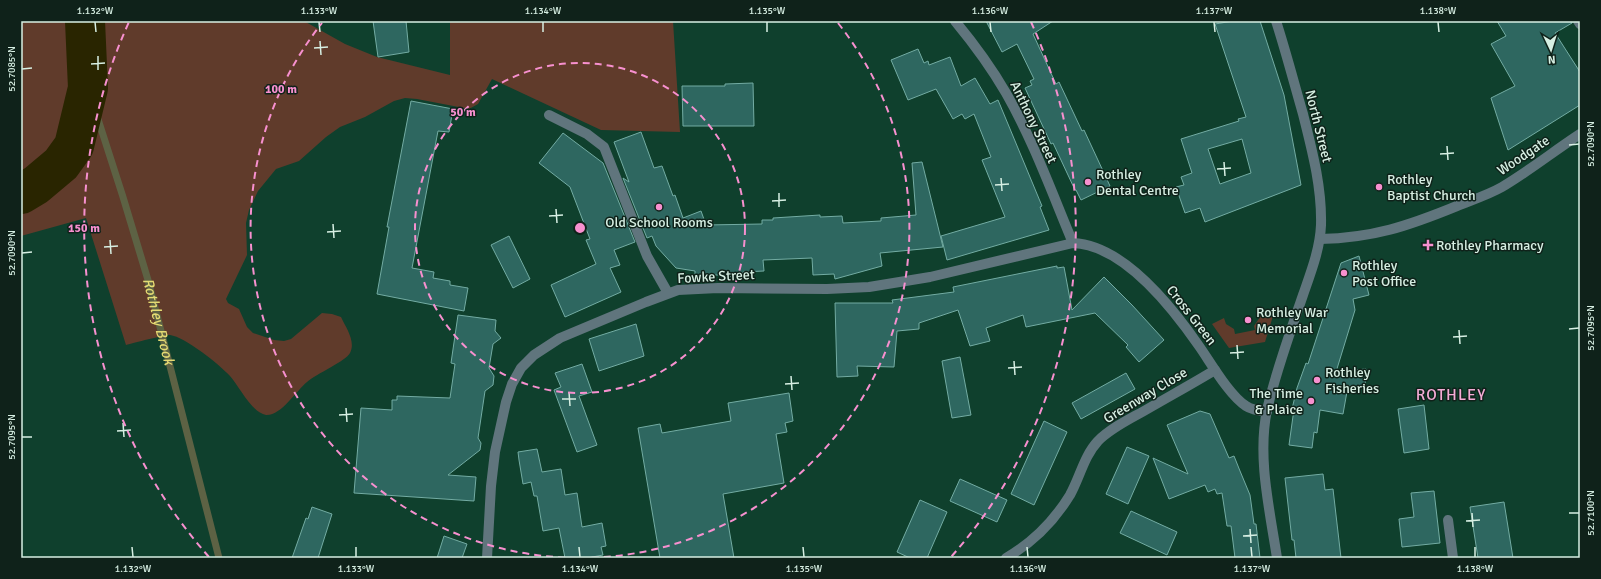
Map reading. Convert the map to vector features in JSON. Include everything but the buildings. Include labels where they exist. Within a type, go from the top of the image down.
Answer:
[{"type":"street","name":"Anthony Street","points":[[955,21],[973,42],[1006,93],[1021,122],[1073,242]]},
{"type":"street","name":"North Street","points":[[1276,21],[1287,56],[1316,169],[1321,202],[1320,239]]},
{"type":"street","points":[[549,115],[587,134],[604,148],[647,256],[668,293]]},
{"type":"street","name":"Woodgate","points":[[1320,239],[1355,238],[1414,223],[1501,187],[1580,134]]},
{"type":"street","points":[[1277,558],[1265,468],[1264,448],[1266,412],[1280,362],[1313,266],[1320,239]]},
{"type":"street","name":"Fowke Street","points":[[487,558],[491,486],[495,452],[506,402],[518,372],[534,355],[560,338],[668,293],[689,288],[835,289],[876,286],[930,277],[1073,242]]},
{"type":"street","name":"Cross Green","points":[[1073,242],[1083,243],[1108,253],[1140,275],[1161,297],[1188,331],[1215,370],[1240,402],[1256,411],[1266,412]]},
{"type":"street","name":"Greenway Close","points":[[1006,558],[1026,546],[1042,531],[1056,514],[1070,494],[1091,450],[1100,440],[1123,422],[1215,370]]},
{"type":"street","points":[[1448,520],[1453,558]]},
{"type":"shaded area","points":[[21,21],[304,21],[345,44],[377,57],[450,75],[450,21],[673,21],[680,132],[601,130],[492,79],[478,104],[469,109],[417,99],[405,98],[394,101],[365,117],[340,127],[326,137],[299,161],[276,169],[258,191],[249,210],[246,223],[247,255],[226,299],[228,303],[239,309],[247,327],[253,333],[274,340],[284,341],[291,339],[322,313],[341,317],[350,335],[352,348],[350,353],[337,364],[307,382],[277,412],[266,415],[261,413],[251,404],[234,380],[210,358],[193,346],[176,337],[170,335],[126,345],[86,218],[21,236]]},
{"type":"shaded area","points":[[1258,309],[1273,316],[1265,342],[1229,348],[1212,324],[1224,318],[1226,324],[1234,329],[1235,334],[1255,330],[1254,326],[1260,317]]},
{"type":"waterway","name":"Rothley Brook","points":[[21,194],[36,185],[61,164],[74,146],[88,88],[85,21]]},
{"type":"waterway","name":"Rothley Brook","points":[[88,88],[148,280],[219,558]]},
{"type":"place","name":"Rothley Dental Centre","points":[[1088,182]]},
{"type":"place","name":"Rothley Baptist Church","points":[[1379,187]]},
{"type":"place","name":"Old School Rooms","points":[[659,207]]},
{"type":"place","name":"Rothley Pharmacy","points":[[1428,245]]},
{"type":"place","name":"Rothley Post Office","points":[[1344,273]]},
{"type":"place","name":"Rothley War Memorial","points":[[1248,320]]},
{"type":"place","name":"Rothley Fisheries","points":[[1317,380]]},
{"type":"place","name":"The Time & Plaice","points":[[1311,401]]},
{"type":"district","name":"ROTHLEY","points":[[1451,394]]}]
